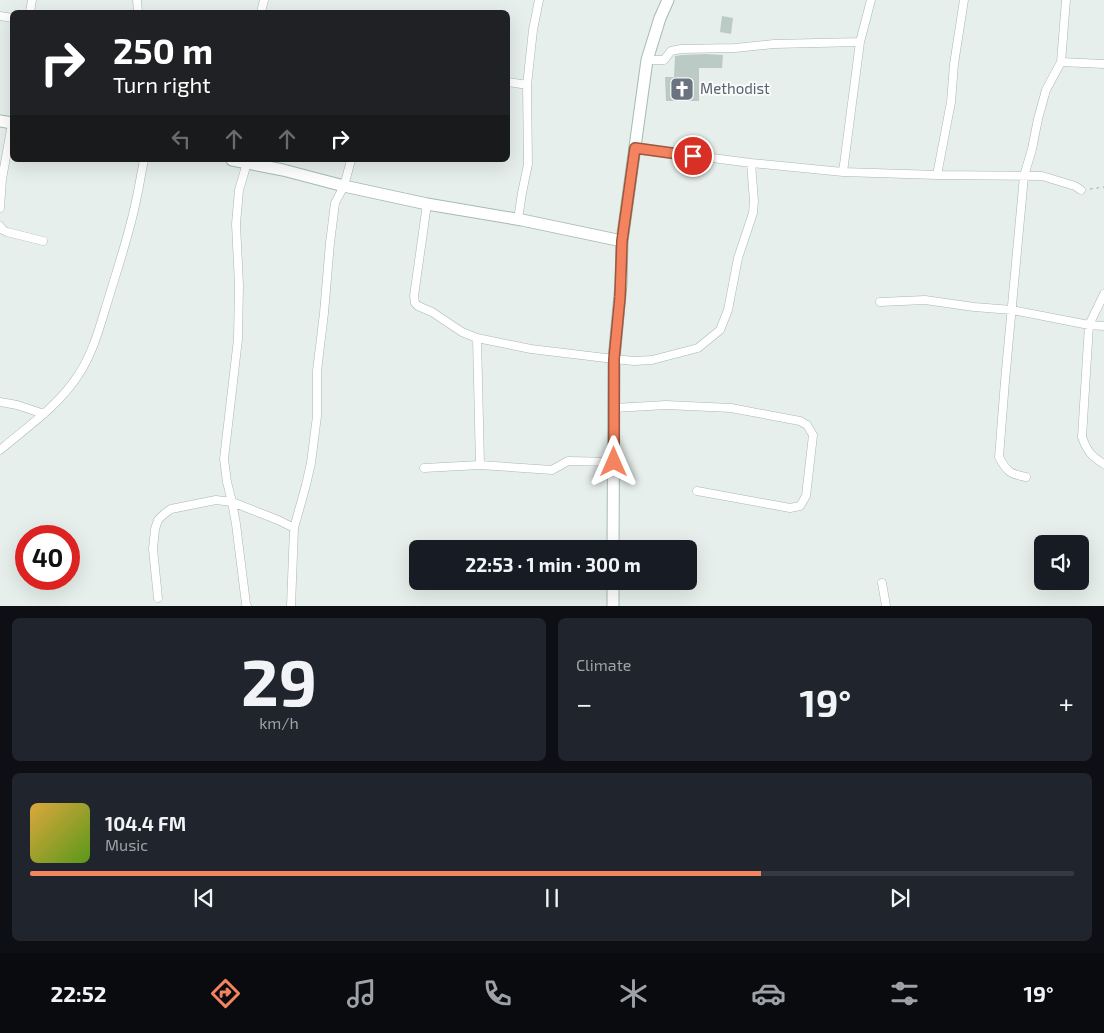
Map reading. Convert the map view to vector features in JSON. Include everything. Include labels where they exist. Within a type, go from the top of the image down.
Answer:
[{"type":"street","points":[[518,219],[528,164],[527,85],[533,30],[539,0]]},
{"type":"street","points":[[613,540],[614,359],[622,241],[647,60],[660,18],[668,0]]},
{"type":"street","points":[[842,172],[860,42],[871,0]]},
{"type":"street","points":[[936,176],[951,102],[954,64],[964,0]]},
{"type":"street","points":[[1026,477],[1011,474],[1004,467],[999,457],[1024,176],[1046,90],[1061,62],[1066,0]]},
{"type":"street","points":[[647,60],[664,60],[671,51],[681,49],[860,42]]},
{"type":"street","points":[[1061,62],[1104,64]]},
{"type":"street","points":[[510,82],[527,85]]},
{"type":"street","points":[[0,208],[2,179],[10,135]]},
{"type":"street","points":[[635,148],[751,163],[842,172],[936,176],[1042,176],[1081,190]]},
{"type":"street","points":[[0,450],[44,414],[63,395],[78,376],[88,356],[98,334],[122,255],[134,210],[144,162]]},
{"type":"street","points":[[242,162],[427,204],[518,219],[622,241]]},
{"type":"street","points":[[291,606],[294,528],[311,463],[318,416],[317,371],[335,204],[344,186],[350,162]]},
{"type":"street","points":[[247,163],[239,190],[236,224],[239,285],[238,339],[224,459],[247,606]]},
{"type":"street","points":[[427,204],[414,296],[415,303],[418,306],[432,312],[462,332],[477,338],[531,349],[634,361],[652,360],[698,348],[720,330],[728,310],[738,258],[753,212],[751,163]]},
{"type":"street","points":[[0,226],[7,232],[43,241]]},
{"type":"street","points":[[1104,294],[1089,325],[1082,437],[1093,457],[1104,464]]},
{"type":"street","points":[[880,302],[925,300],[1012,310],[1089,325],[1104,326]]},
{"type":"street","points":[[477,338],[480,465]]},
{"type":"street","points":[[0,402],[17,405],[44,414]]},
{"type":"street","points":[[614,408],[666,405],[731,408],[800,421],[807,425],[812,435],[806,496],[800,506],[790,508],[697,491]]},
{"type":"street","points":[[424,468],[480,465],[552,470],[568,461],[614,462]]},
{"type":"street","points":[[158,598],[153,549],[155,529],[158,520],[171,509],[216,500],[232,502],[294,528]]},
{"type":"street","points":[[882,583],[886,606]]},
{"type":"street","points":[[613,590],[613,606]]},
{"type":"path","points":[[1081,190],[1104,187]]},
{"type":"building","points":[[722,16],[733,18],[731,34],[720,32]]},
{"type":"building","points":[[723,55],[722,68],[699,68],[699,101],[666,101],[665,77],[674,77],[675,56]]},
{"type":"place","name":"Methodist","points":[[682,89]]},
{"type":"route","points":[[614,462],[614,359],[620,297],[622,241],[635,148],[693,156]]}]
